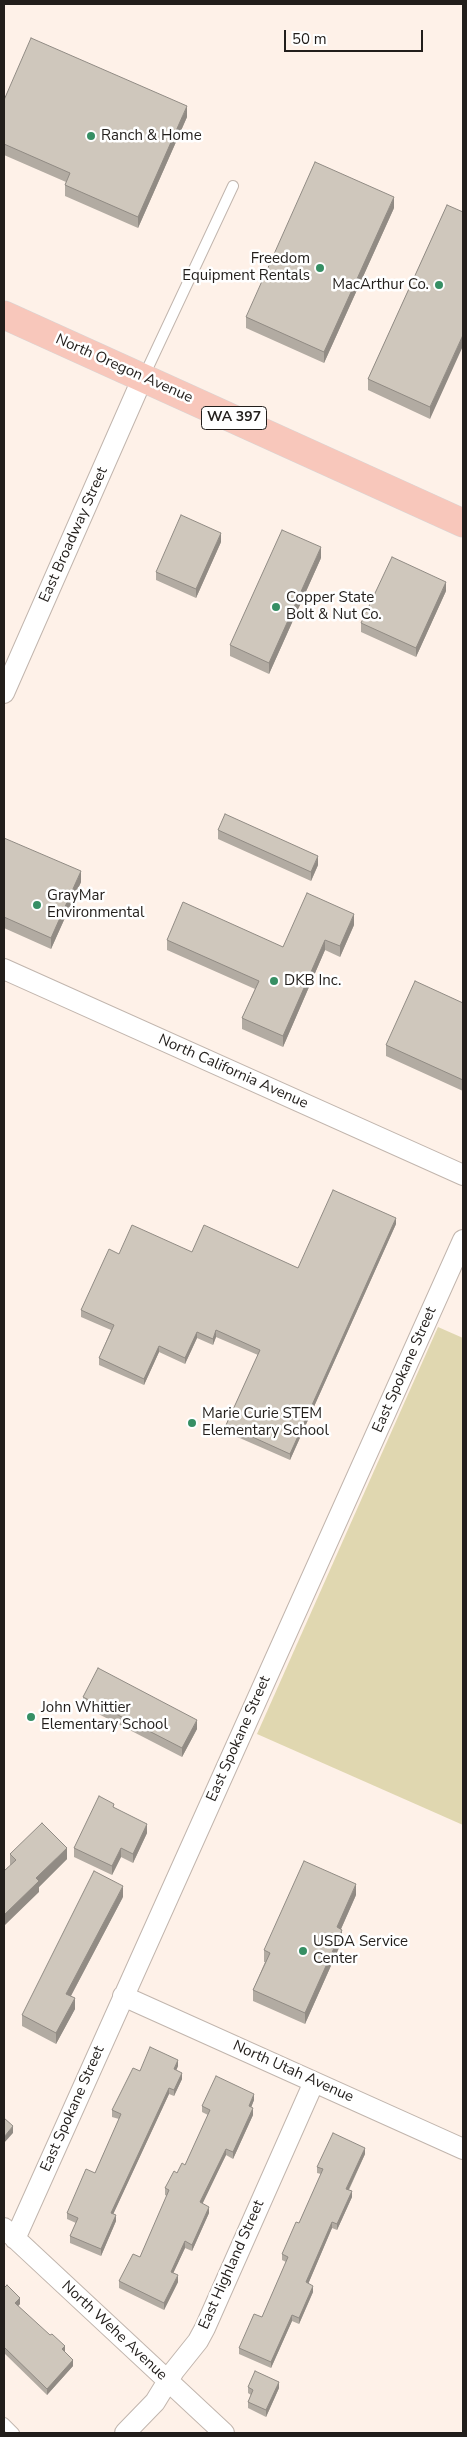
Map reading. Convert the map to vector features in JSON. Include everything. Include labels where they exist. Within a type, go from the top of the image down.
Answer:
[{"type":"main road","name":"North Oregon Avenue","points":[[4,315],[463,522]]},
{"type":"street","name":"East Broadway Street","points":[[4,693],[143,377]]},
{"type":"street","name":"North California Avenue","points":[[4,969],[463,1174]]},
{"type":"street","name":"East Spokane Street","points":[[10,2233],[123,1996],[463,1240]]},
{"type":"street","name":"North Utah Avenue","points":[[123,1996],[463,2149]]},
{"type":"street","name":"East Highland Street","points":[[125,2433],[155,2402],[205,2328],[314,2082]]},
{"type":"street","name":"North Wehe Avenue","points":[[10,2233],[224,2433]]},
{"type":"lane","points":[[143,377],[233,186]]},
{"type":"lane","points":[[4,2424],[14,2433]]},
{"type":"shaded area","points":[[438,1327],[463,1338],[463,1825],[257,1734]]},
{"type":"building","name":"Ranch & Home","points":[[31,38],[187,106],[138,217],[65,185],[70,173],[4,144],[4,100]]},
{"type":"building","name":"Freedom Equipment Rentals","points":[[315,162],[394,197],[324,352],[246,317]]},
{"type":"building","name":"MacArthur Co.","points":[[447,205],[463,212],[463,335],[430,407],[368,379]]},
{"type":"building","points":[[181,515],[221,533],[196,589],[156,572]]},
{"type":"building","name":"Copper State Bolt & Nut Co.","points":[[282,530],[321,547],[269,663],[230,645]]},
{"type":"building","points":[[392,557],[446,582],[416,648],[361,623]]},
{"type":"building","points":[[225,814],[318,856],[311,872],[218,830]]},
{"type":"building","name":"GrayMar Environmental","points":[[4,838],[81,871],[51,938],[4,917]]},
{"type":"building","points":[[307,893],[354,914],[340,946],[325,940],[283,1036],[242,1018],[259,981],[167,940],[183,902],[283,947]]},
{"type":"building","points":[[415,981],[463,1003],[463,1080],[386,1045]]},
{"type":"building","points":[[333,1190],[396,1218],[290,1454],[226,1425],[260,1350],[216,1330],[213,1339],[197,1332],[185,1358],[159,1346],[144,1379],[99,1358],[114,1325],[81,1310],[109,1249],[119,1254],[132,1225],[192,1252],[204,1225],[298,1268]]},
{"type":"building","points":[[98,1668],[197,1720],[182,1748],[83,1697]]},
{"type":"building","points":[[99,1796],[114,1804],[113,1807],[147,1824],[133,1854],[121,1848],[112,1866],[74,1848]]},
{"type":"building","points":[[42,1823],[67,1848],[36,1878],[39,1881],[4,1915],[4,1871],[16,1860],[10,1854]]},
{"type":"building","name":"USDA Service Center","points":[[304,1861],[356,1884],[337,1927],[342,1930],[305,2013],[253,1990],[270,1953],[264,1950]]},
{"type":"building","points":[[94,1871],[123,1886],[66,1994],[75,1998],[56,2033],[22,2015]]},
{"type":"building","points":[[150,2047],[178,2060],[174,2069],[182,2073],[174,2090],[169,2088],[111,2213],[116,2215],[101,2249],[70,2236],[78,2218],[67,2213],[86,2169],[95,2173],[121,2114],[112,2110],[133,2068],[140,2071]]},
{"type":"building","points":[[216,2076],[254,2094],[249,2106],[253,2108],[233,2152],[226,2149],[200,2202],[209,2207],[192,2245],[185,2241],[171,2272],[178,2275],[164,2303],[119,2281],[133,2254],[140,2257],[169,2190],[165,2188],[174,2171],[177,2173],[182,2163],[185,2165],[210,2110],[202,2106]]},
{"type":"building","points":[[4,2118],[13,2126],[4,2137]]},
{"type":"building","points":[[333,2133],[365,2148],[346,2189],[352,2191],[337,2224],[332,2222],[306,2282],[313,2286],[299,2318],[292,2315],[271,2362],[239,2348],[254,2314],[262,2317],[288,2257],[282,2254],[296,2222],[299,2223],[323,2169],[317,2167]]},
{"type":"building","points":[[7,2285],[20,2298],[15,2303],[65,2346],[62,2349],[73,2360],[47,2389],[4,2347],[4,2288]]},
{"type":"building","points":[[255,2371],[279,2382],[266,2410],[248,2402],[253,2390],[248,2387]]},
{"type":"place","name":"Ranch & Home","points":[[91,136]]},
{"type":"place","name":"Freedom Equipment Rentals","points":[[320,268]]},
{"type":"place","name":"MacArthur Co.","points":[[439,285]]},
{"type":"place","name":"Copper State Bolt & Nut Co.","points":[[276,607]]},
{"type":"place","name":"GrayMar Environmental","points":[[37,905]]},
{"type":"place","name":"DKB Inc.","points":[[274,981]]},
{"type":"place","name":"Marie Curie STEM Elementary School","points":[[192,1423]]},
{"type":"place","name":"John Whittier Elementary School","points":[[31,1717]]},
{"type":"place","name":"USDA Service Center","points":[[303,1951]]}]
